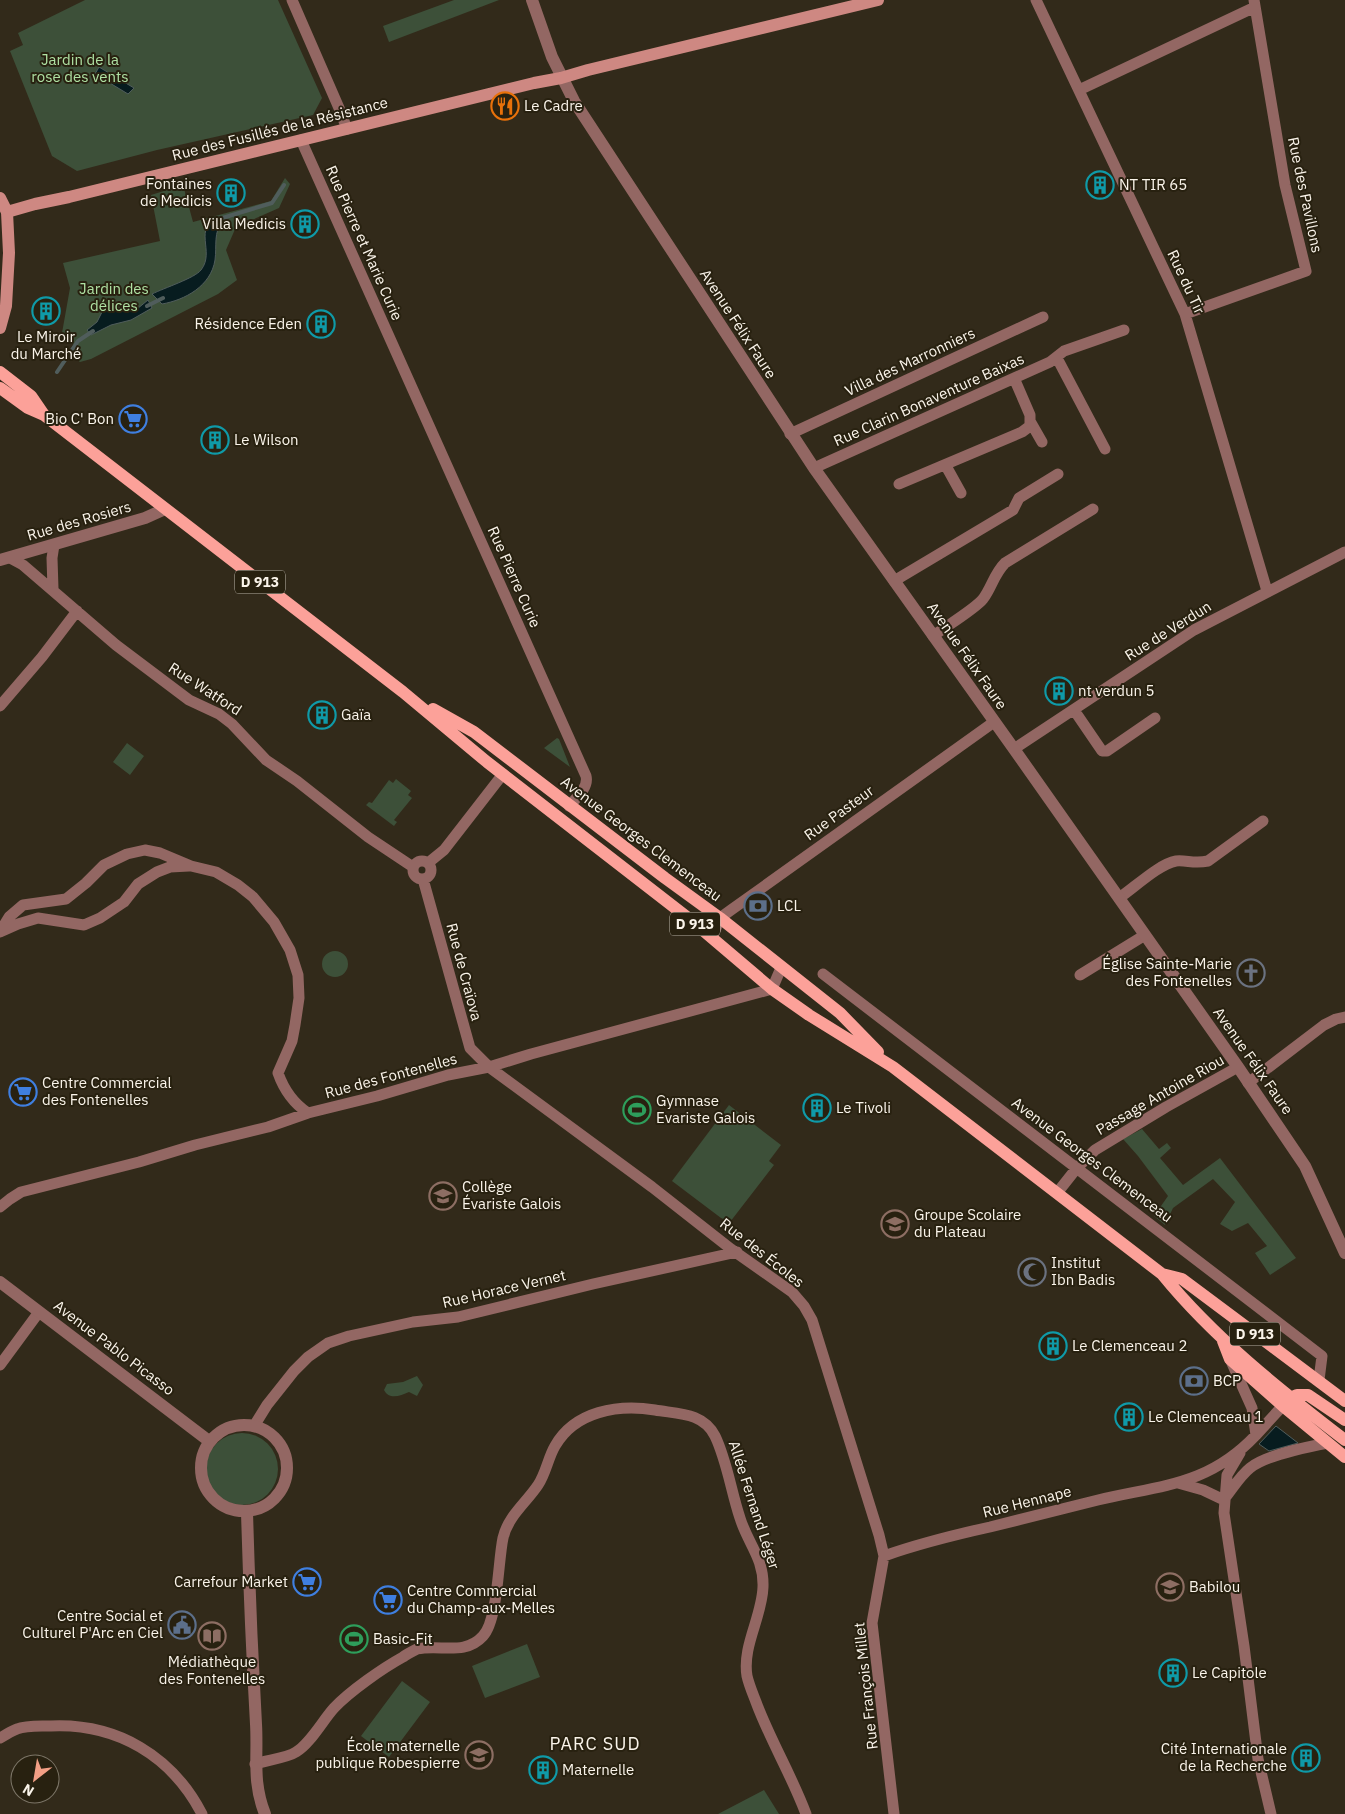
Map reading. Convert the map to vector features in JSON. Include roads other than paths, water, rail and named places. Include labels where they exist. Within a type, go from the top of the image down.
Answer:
[{"type":"main road","name":"Rue des Fusillés de la Résistance","points":[[7,212],[878,0]]},
{"type":"main road","points":[[0,198],[7,212],[8,278],[6,306],[0,328]]},
{"type":"main road","name":"D 913","points":[[0,372],[31,396],[44,415]]},
{"type":"main road","name":"D 913","points":[[0,388],[28,408],[44,415]]},
{"type":"main road","name":"Avenue Georges Clemenceau","points":[[44,415],[403,692],[503,774],[712,938],[772,989],[809,1016],[893,1067],[1162,1274],[1180,1296],[1269,1381],[1286,1402],[1328,1444],[1345,1456]]},
{"type":"main road","name":"Avenue Georges Clemenceau","points":[[403,692],[474,732],[569,806],[720,918],[840,1013],[893,1067]]},
{"type":"main road","name":"Avenue Georges Clemenceau","points":[[1162,1274],[1182,1279],[1345,1401]]},
{"type":"main road","name":"Avenue Georges Clemenceau","points":[[1221,1336],[1230,1359],[1286,1402],[1345,1440]]},
{"type":"main road","points":[[1286,1402],[1297,1395],[1308,1395],[1345,1420]]},
{"type":"street","points":[[292,0],[347,129]]},
{"type":"street","name":"Avenue Félix Faure","points":[[532,0],[552,57],[574,101],[790,434],[1238,1067],[1305,1166],[1345,1253]]},
{"type":"street","name":"Rue du Tir","points":[[1036,0],[1185,314],[1267,591]]},
{"type":"street","points":[[1079,90],[1255,3]]},
{"type":"street","name":"Rue des Pavillons","points":[[1185,314],[1306,271],[1284,185],[1255,3]]},
{"type":"street","name":"Rue Pierre et Marie Curie","points":[[301,140],[399,358]]},
{"type":"street","name":"Villa des Marronniers","points":[[790,434],[1043,317]]},
{"type":"street","name":"Rue Clarin Bonaventure Baixas","points":[[814,468],[1057,358],[1064,351],[1124,330]]},
{"type":"street","name":"Rue Pierre Curie","points":[[399,358],[586,776],[586,786],[569,806]]},
{"type":"street","points":[[1057,358],[1105,449]]},
{"type":"street","points":[[899,484],[929,470],[946,466],[1022,432],[1030,426],[1030,415],[1014,378]]},
{"type":"street","points":[[1030,421],[1042,442]]},
{"type":"street","points":[[946,466],[961,493]]},
{"type":"street","points":[[894,581],[1013,510],[1018,498],[1058,474]]},
{"type":"street","name":"Rue des Rosiers","points":[[5,559],[145,518],[165,509]]},
{"type":"street","points":[[933,636],[981,601],[997,571],[1005,563],[1093,510]]},
{"type":"street","points":[[53,589],[52,558],[54,545]]},
{"type":"street","name":"Rue de Verdun","points":[[1014,749],[1194,630],[1345,552]]},
{"type":"street","name":"Rue Watford","points":[[5,559],[23,565],[78,610],[116,645],[189,700],[219,714],[232,724],[266,760],[297,781],[368,837],[413,866]]},
{"type":"street","points":[[0,706],[42,657],[78,610]]},
{"type":"street","points":[[1074,710],[1102,752],[1107,751],[1155,718]]},
{"type":"street","name":"Rue Pasteur","points":[[720,918],[994,722]]},
{"type":"street","points":[[428,863],[444,850],[503,774]]},
{"type":"street","points":[[1120,898],[1160,869],[1173,862],[1181,861],[1198,864],[1208,861],[1263,821]]},
{"type":"street","points":[[0,932],[9,917],[23,905],[66,899],[104,865],[127,854],[145,850],[160,853],[190,866],[216,872],[238,885],[253,897],[274,922],[290,950],[298,975],[299,998],[292,1041],[278,1073],[283,1088],[299,1107],[308,1113]]},
{"type":"street","points":[[423,860],[428,863],[431,873],[428,877],[423,879],[414,876],[413,866],[417,862],[423,860]]},
{"type":"street","points":[[0,932],[38,918],[84,925],[124,902],[138,884],[157,872],[170,868],[190,866]]},
{"type":"street","name":"Rue de Craïova","points":[[423,879],[470,1048],[489,1067]]},
{"type":"street","points":[[712,938],[720,918]]},
{"type":"street","points":[[1080,975],[1145,935]]},
{"type":"street","points":[[772,989],[781,968]]},
{"type":"street","name":"Avenue Georges Clemenceau","points":[[823,974],[1322,1356],[1319,1380]]},
{"type":"street","name":"Rue des Fontenelles","points":[[0,1207],[21,1192],[139,1162],[195,1145],[268,1127],[308,1113],[377,1096],[448,1075],[489,1067],[772,989]]},
{"type":"street","points":[[1248,1082],[1324,1025],[1345,1017]]},
{"type":"street","name":"Rue des Écoles","points":[[489,1067],[792,1292],[804,1306],[812,1320],[884,1556]]},
{"type":"street","name":"Passage Antoine Riou","points":[[1057,1193],[1076,1169],[1095,1150],[1166,1107],[1238,1067]]},
{"type":"street","name":"Rue Horace Vernet","points":[[254,1426],[267,1405],[294,1371],[308,1357],[328,1343],[349,1336],[413,1322],[458,1317],[593,1284],[737,1252]]},
{"type":"street","name":"Avenue Pablo Picasso","points":[[0,1282],[209,1441]]},
{"type":"street","points":[[0,1365],[40,1312]]},
{"type":"street","points":[[1230,1359],[1252,1408],[1256,1435]]},
{"type":"street","name":"Rue Hennape","points":[[884,1556],[903,1549],[973,1531],[1178,1483],[1207,1473],[1241,1451],[1286,1402]]},
{"type":"street","name":"Allée Fernand Léger","points":[[255,1764],[298,1752],[335,1707],[400,1658],[417,1650],[462,1648],[476,1643],[486,1634],[492,1616],[505,1531],[517,1510],[540,1482],[560,1438],[575,1423],[600,1412],[624,1408],[643,1408],[698,1418],[707,1423],[714,1433],[741,1521],[763,1570],[763,1591],[747,1654],[749,1684],[763,1723],[806,1814]]},
{"type":"street","points":[[234,1425],[254,1426],[268,1432],[279,1442],[286,1456],[288,1472],[284,1486],[275,1499],[262,1508],[248,1512],[233,1510],[220,1505],[210,1495],[200,1474],[200,1462],[203,1451],[209,1441],[220,1431],[234,1425]]},
{"type":"street","points":[[1224,1500],[1244,1474],[1255,1464],[1309,1447],[1328,1444]]},
{"type":"street","points":[[1241,1451],[1227,1475],[1224,1513],[1244,1646],[1258,1758],[1271,1814]]},
{"type":"street","name":"Rue Hennape","points":[[1178,1483],[1203,1490],[1224,1500]]},
{"type":"street","points":[[248,1512],[256,1728],[255,1764],[258,1793],[265,1814]]},
{"type":"street","name":"Rue François Millet","points":[[884,1556],[872,1623],[894,1814]]},
{"type":"street","points":[[0,1738],[19,1728],[69,1725],[114,1734],[153,1754],[180,1779],[202,1814]]},
{"type":"water","points":[[99,67],[134,88],[128,94],[95,74]]},
{"type":"water","points":[[220,216],[223,220],[216,239],[213,269],[208,277],[203,284],[188,295],[162,304],[152,294],[186,280],[201,270],[205,263],[205,233],[207,227],[211,221]]},
{"type":"water","points":[[148,300],[152,308],[131,320],[111,325],[91,335],[87,330],[97,322],[103,310],[107,307],[113,306],[131,311],[137,309]]},
{"type":"water","points":[[1276,1426],[1298,1443],[1269,1451],[1259,1444]]},
{"type":"waterway","points":[[219,219],[272,203],[284,185]]},
{"type":"waterway","points":[[147,306],[163,298]]},
{"type":"waterway","points":[[57,372],[78,341],[93,331]]},
{"type":"place","name":"Le Cadre","points":[[505,106]]},
{"type":"place","name":"NT TIR 65","points":[[1100,185]]},
{"type":"place","name":"Fontaines de Medicis","points":[[231,193]]},
{"type":"place","name":"Villa Medicis","points":[[305,224]]},
{"type":"place","name":"Le Miroir du Marché","points":[[46,311]]},
{"type":"place","name":"Résidence Eden","points":[[321,324]]},
{"type":"place","name":"Bio C' Bon","points":[[133,419]]},
{"type":"place","name":"Le Wilson","points":[[215,440]]},
{"type":"place","name":"nt verdun 5","points":[[1059,691]]},
{"type":"place","name":"Gaïa","points":[[322,715]]},
{"type":"place","name":"LCL","points":[[758,906]]},
{"type":"place","name":"Église Sainte-Marie des Fontenelles","points":[[1251,973]]},
{"type":"place","name":"Centre Commercial des Fontenelles","points":[[23,1092]]},
{"type":"place","name":"Le Tivoli","points":[[817,1108]]},
{"type":"place","name":"Gymnase Evariste Galois","points":[[637,1110]]},
{"type":"place","name":"Collège Évariste Galois","points":[[443,1196]]},
{"type":"place","name":"Groupe Scolaire du Plateau","points":[[895,1224]]},
{"type":"place","name":"Institut Ibn Badis","points":[[1032,1272]]},
{"type":"place","name":"Le Clemenceau 2","points":[[1053,1346]]},
{"type":"place","name":"BCP","points":[[1194,1381]]},
{"type":"place","name":"Le Clemenceau 1","points":[[1129,1417]]},
{"type":"place","name":"Carrefour Market","points":[[307,1582]]},
{"type":"place","name":"Babilou","points":[[1170,1587]]},
{"type":"place","name":"Centre Commercial du Champ-aux-Melles","points":[[388,1600]]},
{"type":"place","name":"Centre Social et Culturel P'Arc en Ciel","points":[[182,1625]]},
{"type":"place","name":"Médiathèque des Fontenelles","points":[[212,1636]]},
{"type":"place","name":"Basic-Fit","points":[[354,1639]]},
{"type":"place","name":"Le Capitole","points":[[1173,1673]]},
{"type":"place","name":"École maternelle publique Robespierre","points":[[479,1755]]},
{"type":"place","name":"Cité Internationale de la Recherche","points":[[1306,1758]]},
{"type":"place","name":"Maternelle","points":[[543,1770]]},
{"type":"district","name":"PARC SUD","points":[[595,1744]]},
{"type":"park label","name":"Jardin de la rose des vents","points":[[80,68]]},
{"type":"park label","name":"Jardin des délices","points":[[114,298]]}]
